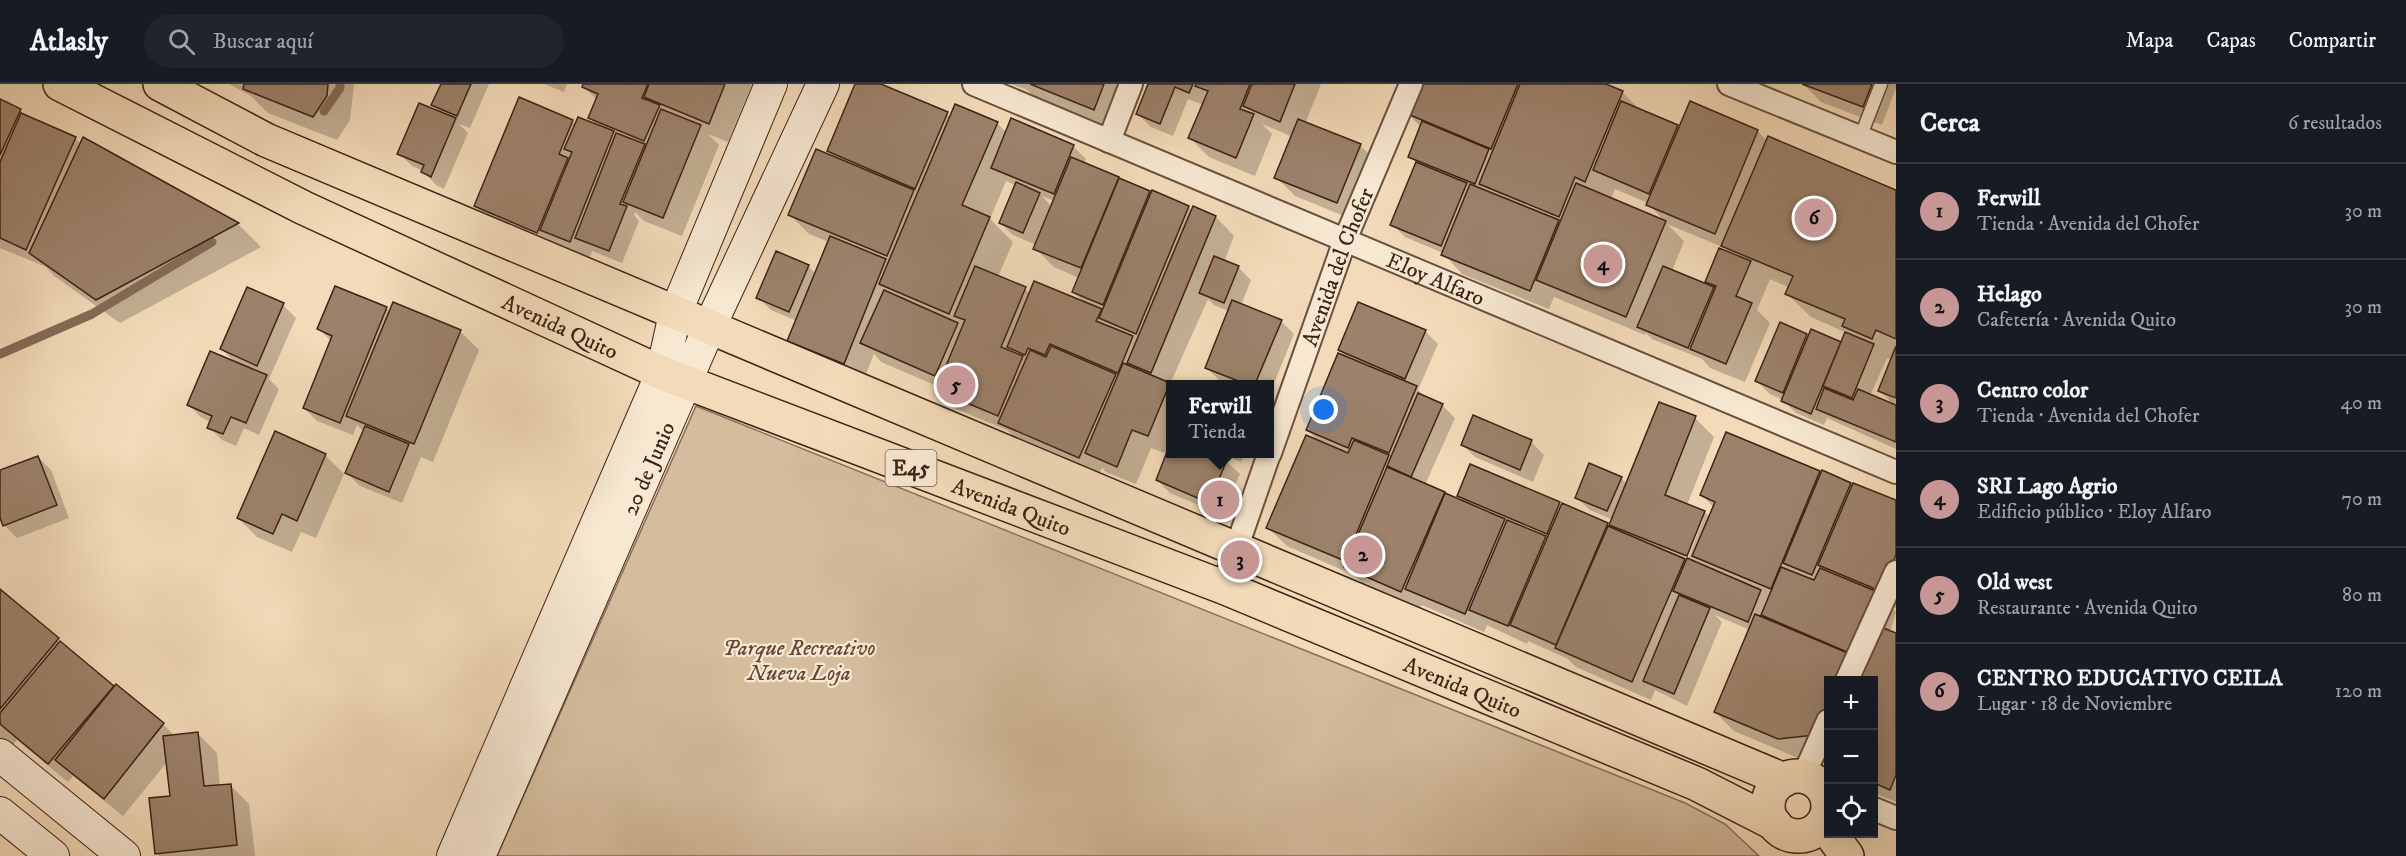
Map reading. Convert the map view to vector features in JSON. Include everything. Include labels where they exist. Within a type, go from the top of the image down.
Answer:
[{"type":"highway","name":"Avenida Quito","points":[[60,84],[304,208],[674,377],[1223,587],[1697,784],[1811,814]]},
{"type":"highway","name":"Avenida Quito","points":[[160,84],[266,140],[675,314],[1236,547],[1811,814],[1847,856]]},
{"type":"street","name":"20 de Junio","points":[[479,856],[674,377],[675,314],[771,84]]},
{"type":"street","name":"20 de Junio","points":[[453,856],[674,377],[709,328],[823,84]]},
{"type":"street","name":"Eloy Alfaro","points":[[974,84],[1896,472]]},
{"type":"street","points":[[1109,141],[1131,84]]},
{"type":"street","name":"Avenida del Chofer","points":[[1274,439],[1345,240],[1411,84]]},
{"type":"street","points":[[1729,84],[1896,152]]},
{"type":"street","name":"Avenida del Chofer","points":[[1223,587],[1267,458]]},
{"type":"street","points":[[1849,676],[1896,572]]},
{"type":"street","points":[[1811,814],[1826,730]]},
{"type":"street","points":[[0,755],[124,856]]},
{"type":"street","points":[[1878,811],[1896,818]]},
{"type":"street","points":[[0,813],[53,856]]},
{"type":"lane","points":[[1860,138],[1881,84]]},
{"type":"green space","name":"Parque Recreativo Nueva Loja","points":[[696,406],[1685,803],[1725,824],[1759,856],[497,856]]},
{"type":"building","points":[[244,84],[328,84],[327,96],[313,117],[243,89]]},
{"type":"building","points":[[441,84],[471,84],[457,116],[431,105]]},
{"type":"building","points":[[583,84],[648,84],[642,98],[660,105],[644,141],[588,118],[598,94],[582,87]]},
{"type":"building","points":[[649,84],[725,84],[709,124],[644,97]]},
{"type":"building","points":[[855,84],[881,84],[948,112],[915,189],[827,151]]},
{"type":"building","points":[[1030,84],[1104,84],[1094,110]]},
{"type":"building","points":[[1148,84],[1193,84],[1189,93],[1175,87],[1160,124],[1136,114]]},
{"type":"building","points":[[1196,84],[1250,84],[1240,109],[1254,114],[1236,158],[1188,138],[1208,91],[1195,86]]},
{"type":"building","points":[[1252,84],[1295,84],[1280,122],[1243,106]]},
{"type":"building","points":[[1415,84],[1518,84],[1491,149],[1403,112]]},
{"type":"building","points":[[1520,84],[1606,84],[1623,91],[1585,182],[1575,177],[1559,217],[1479,184]]},
{"type":"building","points":[[1802,84],[1872,84],[1863,107]]},
{"type":"building","points":[[519,97],[573,120],[559,154],[568,158],[537,233],[474,206]]},
{"type":"building","points":[[0,99],[21,109],[0,155]]},
{"type":"building","points":[[1621,101],[1678,125],[1649,194],[1593,170]]},
{"type":"building","points":[[1690,101],[1758,130],[1715,234],[1646,205]]},
{"type":"building","points":[[419,103],[456,118],[431,177],[421,172],[424,165],[397,154]]},
{"type":"building","points":[[955,104],[998,122],[962,205],[990,217],[949,314],[879,284]]},
{"type":"building","points":[[661,109],[701,125],[663,218],[623,202]]},
{"type":"building","points":[[21,113],[76,137],[26,250],[0,238],[0,162]]},
{"type":"building","points":[[578,117],[614,131],[570,242],[540,230],[572,152],[564,149]]},
{"type":"building","points":[[1011,118],[1074,145],[1054,194],[991,168]]},
{"type":"building","points":[[1298,119],[1361,144],[1337,203],[1274,178]]},
{"type":"building","points":[[1422,121],[1489,149],[1475,184],[1408,157]]},
{"type":"building","points":[[616,133],[645,144],[620,204],[627,206],[609,251],[575,238]]},
{"type":"building","points":[[1768,136],[1896,190],[1896,339],[1876,330],[1872,339],[1842,326],[1845,319],[1785,294],[1793,276],[1721,246]]},
{"type":"building","points":[[83,137],[239,223],[96,300],[29,253]]},
{"type":"building","points":[[816,149],[914,190],[887,256],[788,215]]},
{"type":"building","points":[[1071,157],[1119,177],[1081,268],[1033,249]]},
{"type":"building","points":[[1416,162],[1467,183],[1441,246],[1390,225]]},
{"type":"building","points":[[1119,178],[1150,191],[1103,305],[1072,292]]},
{"type":"building","points":[[1016,182],[1040,193],[1023,233],[999,223]]},
{"type":"building","points":[[1576,183],[1666,221],[1626,317],[1536,280]]},
{"type":"building","points":[[1470,184],[1559,220],[1530,291],[1441,255]]},
{"type":"building","points":[[1152,190],[1189,206],[1136,334],[1099,318]]},
{"type":"building","points":[[1193,206],[1216,216],[1151,373],[1127,363]]},
{"type":"building","points":[[830,236],[886,259],[844,364],[787,341]]},
{"type":"building","points":[[1719,248],[1751,261],[1736,296],[1752,303],[1726,364],[1690,349],[1716,286],[1705,282]]},
{"type":"building","points":[[776,251],[809,265],[789,312],[756,298]]},
{"type":"building","points":[[1214,256],[1239,266],[1224,303],[1199,293]]},
{"type":"building","points":[[975,266],[1026,287],[1001,347],[1023,356],[998,416],[936,390],[965,320],[954,316]]},
{"type":"building","points":[[1663,266],[1714,287],[1688,348],[1637,327]]},
{"type":"building","points":[[1034,281],[1102,309],[1096,321],[1133,336],[1118,373],[1050,344],[1045,355],[1028,348],[1025,355],[1007,347]]},
{"type":"building","points":[[335,286],[387,307],[340,423],[303,408],[332,336],[317,329]]},
{"type":"building","points":[[247,287],[284,303],[257,366],[220,349]]},
{"type":"building","points":[[884,290],[958,323],[935,376],[860,343]]},
{"type":"building","points":[[1232,300],[1282,320],[1257,380],[1236,380],[1205,368]]},
{"type":"building","points":[[393,302],[461,330],[414,444],[346,416]]},
{"type":"building","points":[[1358,302],[1426,330],[1405,379],[1338,350]]},
{"type":"building","points":[[1780,322],[1807,334],[1783,393],[1755,381]]},
{"type":"building","points":[[1811,329],[1841,342],[1811,414],[1781,401]]},
{"type":"building","points":[[1845,332],[1874,344],[1852,398],[1823,386]]},
{"type":"building","points":[[1051,346],[1116,374],[1079,458],[998,423],[1030,350],[1046,357]]},
{"type":"building","points":[[1896,346],[1896,398],[1878,391]]},
{"type":"building","points":[[210,351],[267,375],[246,423],[231,417],[223,434],[207,428],[212,416],[187,405]]},
{"type":"building","points":[[1338,353],[1417,386],[1389,453],[1352,438],[1348,448],[1306,430]]},
{"type":"building","points":[[1123,363],[1166,381],[1166,393],[1148,436],[1132,430],[1117,467],[1085,453]]},
{"type":"building","points":[[1824,388],[1853,400],[1858,389],[1896,405],[1896,442],[1816,409]]},
{"type":"building","points":[[1418,393],[1443,404],[1411,477],[1387,466]]},
{"type":"building","points":[[1659,402],[1696,416],[1665,495],[1705,511],[1687,556],[1609,525]]},
{"type":"building","points":[[1473,415],[1532,440],[1520,470],[1461,445]]},
{"type":"building","points":[[365,426],[409,444],[389,492],[345,473]]},
{"type":"building","points":[[275,431],[326,454],[297,521],[282,514],[273,534],[237,518]]},
{"type":"building","points":[[1726,432],[1820,471],[1771,589],[1692,556],[1715,502],[1700,495]]},
{"type":"building","points":[[1306,435],[1348,453],[1354,440],[1389,455],[1345,561],[1266,528]]},
{"type":"building","points":[[1166,454],[1166,458],[1222,458],[1227,460],[1209,503],[1156,480]]},
{"type":"building","points":[[38,456],[57,505],[3,526],[0,518],[0,470]]},
{"type":"building","points":[[1589,463],[1622,477],[1607,511],[1575,498]]},
{"type":"building","points":[[1470,464],[1560,502],[1547,534],[1457,496]]},
{"type":"building","points":[[1387,467],[1445,492],[1401,592],[1344,567]]},
{"type":"building","points":[[1822,470],[1851,483],[1812,575],[1783,563]]},
{"type":"building","points":[[1853,483],[1896,500],[1896,555],[1880,591],[1818,565]]},
{"type":"building","points":[[1445,493],[1505,519],[1465,614],[1405,589]]},
{"type":"building","points":[[1562,503],[1608,523],[1556,645],[1510,625]]},
{"type":"building","points":[[1507,520],[1546,536],[1508,626],[1469,610]]},
{"type":"building","points":[[1608,526],[1685,559],[1632,682],[1555,648]]},
{"type":"building","points":[[1687,558],[1761,590],[1748,622],[1673,591]]},
{"type":"building","points":[[1781,567],[1814,580],[1820,568],[1880,593],[1854,655],[1761,615]]},
{"type":"building","points":[[0,589],[59,638],[0,709]]},
{"type":"building","points":[[1679,595],[1710,608],[1674,694],[1643,681]]},
{"type":"building","points":[[1755,614],[1850,654],[1840,676],[1824,676],[1824,714],[1815,735],[1778,739],[1714,712]]},
{"type":"building","points":[[1881,627],[1896,633],[1896,775],[1890,790],[1878,785],[1878,676],[1862,676]]},
{"type":"building","points":[[60,641],[114,686],[48,764],[0,724],[0,713]]},
{"type":"building","points":[[116,684],[164,723],[104,799],[55,760]]},
{"type":"building","points":[[198,732],[204,786],[231,784],[237,845],[155,854],[149,798],[170,796],[163,736]]},
{"type":"waterway","points":[[324,111],[340,88],[340,84]]},
{"type":"waterway","points":[[0,354],[92,314],[212,242]]},
{"type":"place","name":"CENTRO EDUCATIVO CEILA","points":[[1814,218]]},
{"type":"place","name":"SRI Lago Agrio","points":[[1603,264]]},
{"type":"place","name":"Old west","points":[[956,385]]},
{"type":"place","name":"Ferwill","points":[[1220,500]]},
{"type":"place","name":"Helago","points":[[1363,555]]},
{"type":"place","name":"Centro color","points":[[1240,560]]}]
